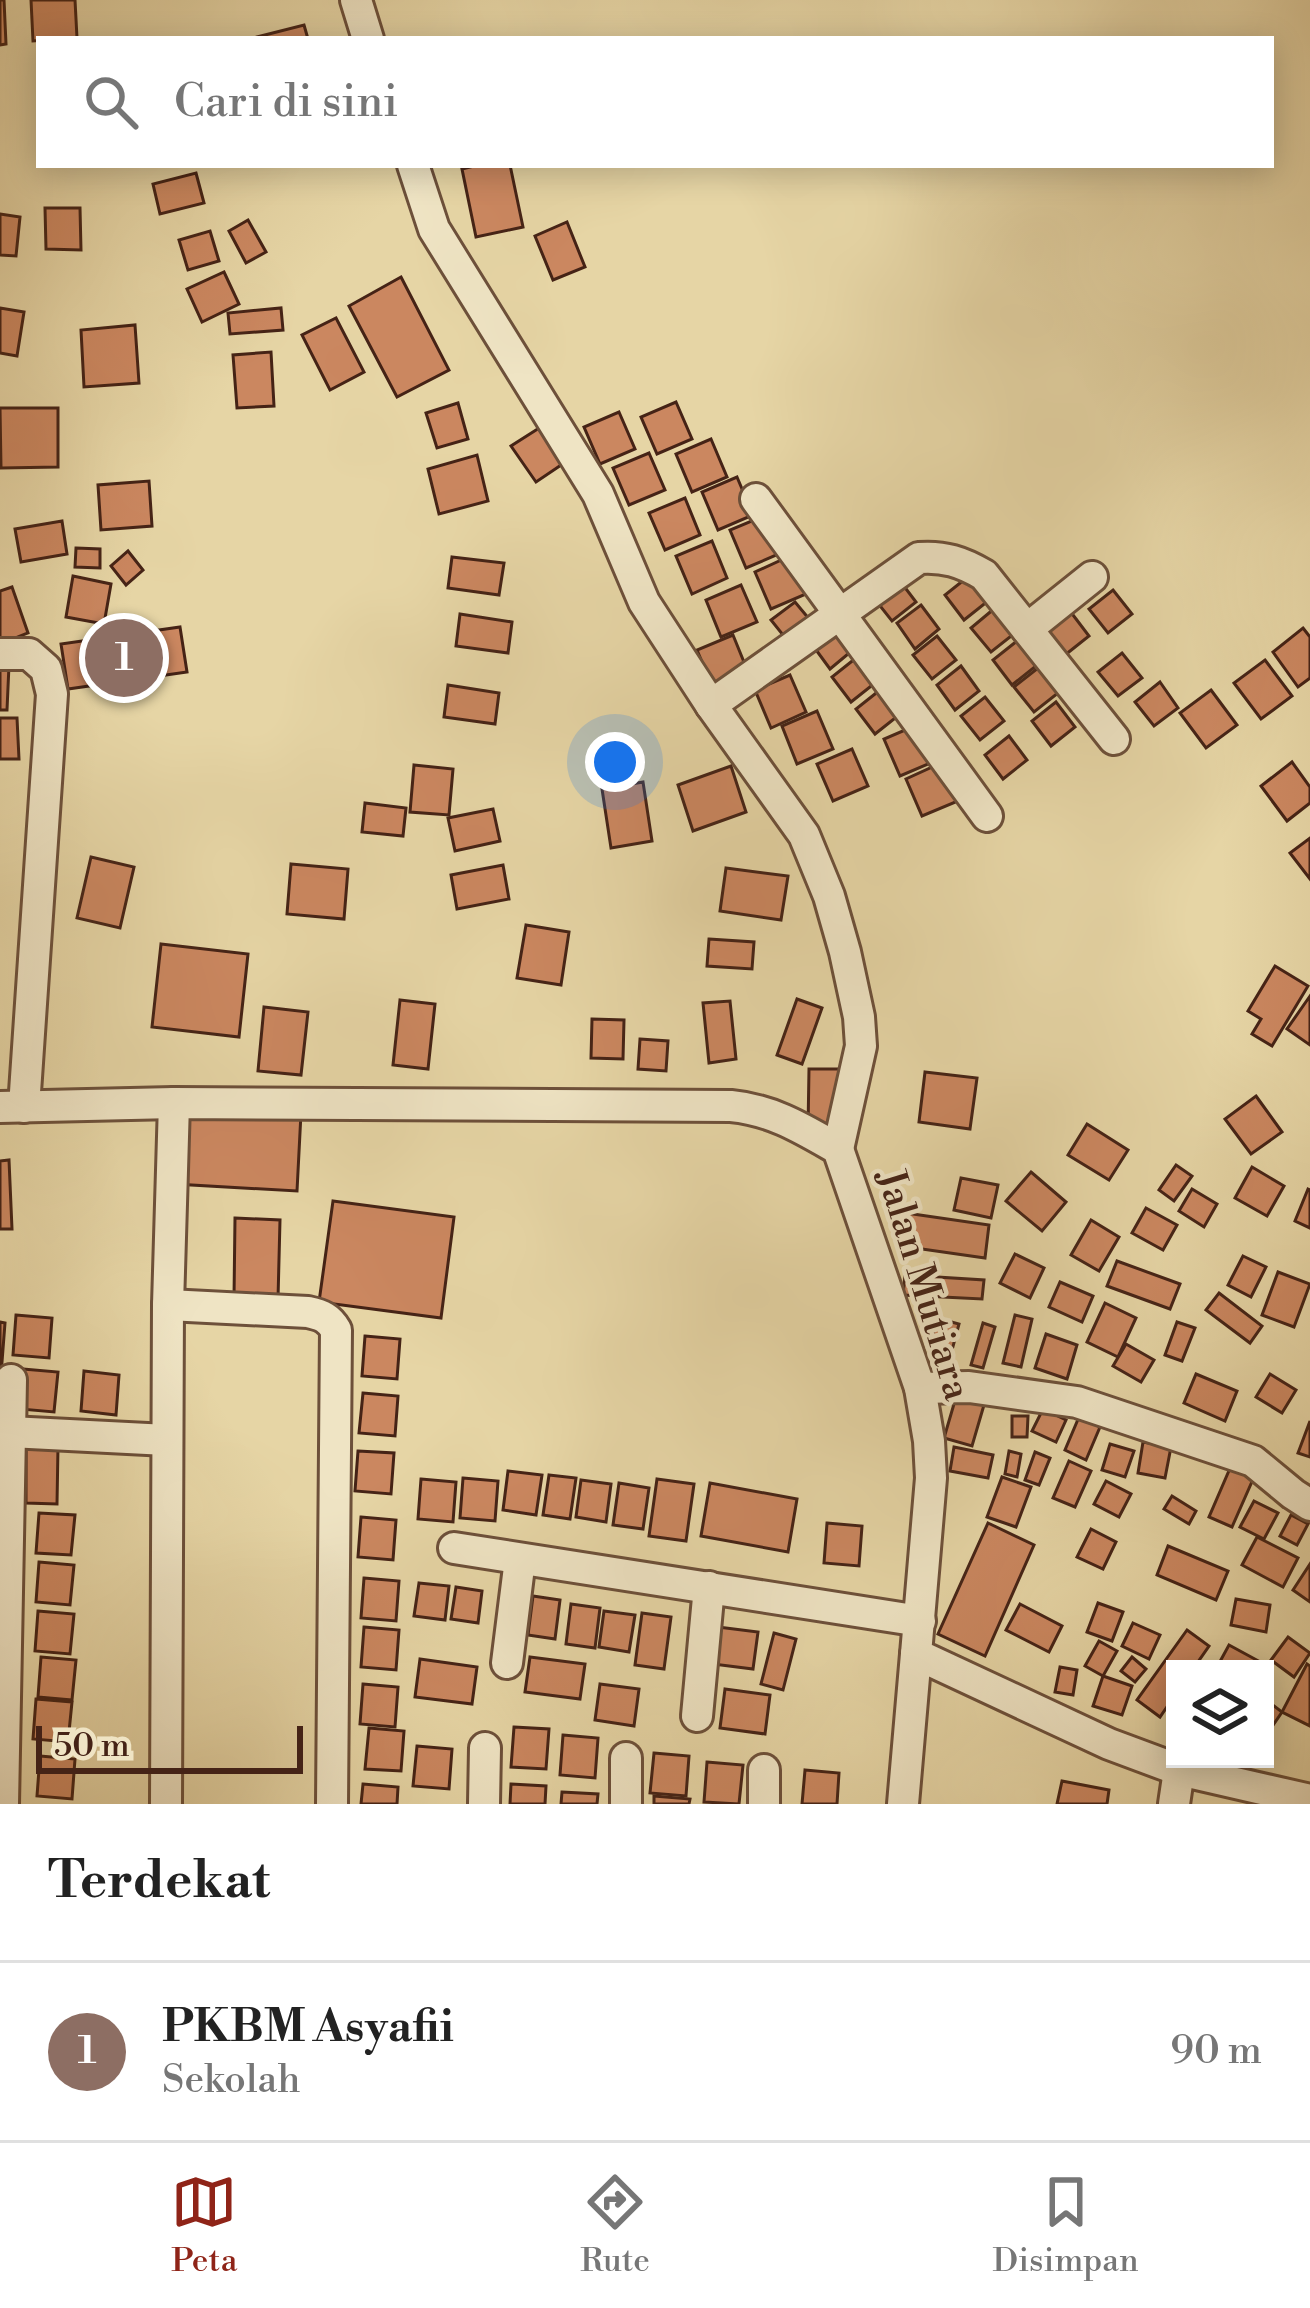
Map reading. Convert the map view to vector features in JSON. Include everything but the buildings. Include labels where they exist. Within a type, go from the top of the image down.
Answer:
[{"type":"street","points":[[356,0],[367,36]]},
{"type":"street","points":[[414,168],[434,229],[598,494],[644,602],[710,705],[804,836],[829,896],[860,1017],[860,1046],[838,1149]]},
{"type":"street","points":[[756,499],[987,816]]},
{"type":"street","points":[[710,705],[919,558],[939,557],[985,574],[1114,739]]},
{"type":"street","points":[[1027,629],[1092,577]]},
{"type":"street","points":[[0,654],[29,654],[46,669],[52,694],[12,1107]]},
{"type":"street","points":[[166,1804],[167,1305],[174,1103]]},
{"type":"street","name":"Jalan Mutiara","points":[[12,1107],[174,1103],[731,1106],[774,1114],[838,1149],[920,1388],[931,1478],[903,1804]]},
{"type":"street","points":[[167,1305],[308,1312],[330,1320],[336,1330],[332,1804]]},
{"type":"street","points":[[3,1804],[11,1380]]},
{"type":"street","points":[[920,1388],[969,1388],[1077,1402],[1253,1461],[1310,1505]]},
{"type":"street","points":[[10,1432],[167,1440]]},
{"type":"street","points":[[454,1548],[920,1621]]},
{"type":"street","points":[[507,1663],[520,1559]]},
{"type":"street","points":[[697,1716],[709,1587]]},
{"type":"street","points":[[916,1654],[1109,1744],[1179,1770],[1310,1800]]},
{"type":"street","points":[[484,1804],[485,1748]]},
{"type":"street","points":[[626,1758],[626,1804]]},
{"type":"street","points":[[764,1770],[764,1804]]},
{"type":"street","points":[[1174,1804],[1179,1770]]},
{"type":"place","name":"PKBM Asyafii","points":[[124,658]]}]
